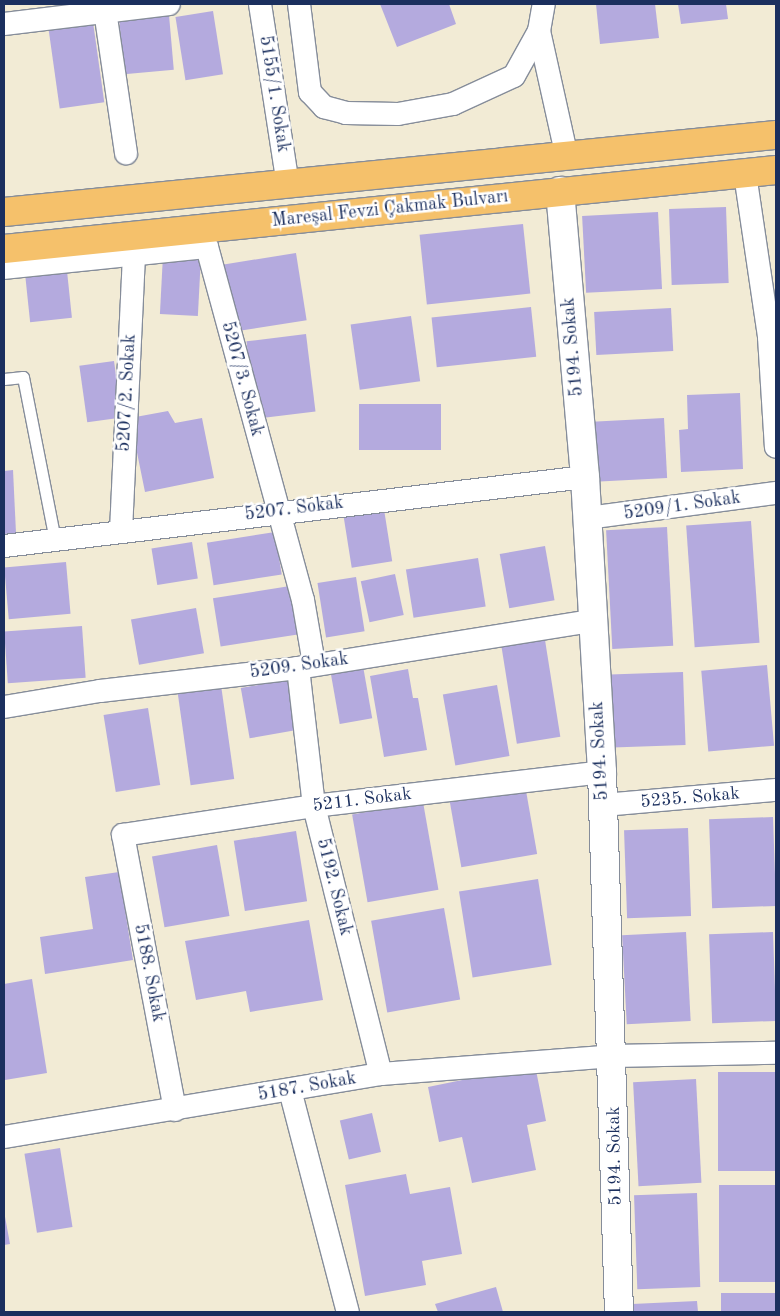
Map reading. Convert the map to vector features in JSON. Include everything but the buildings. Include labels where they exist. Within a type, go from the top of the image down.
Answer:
[{"type":"highway","name":"Mareşal Fevzi Çakmak Bulvarı","points":[[4,212],[567,157],[776,134]]},
{"type":"highway","name":"Mareşal Fevzi Çakmak Bulvarı","points":[[4,249],[776,170]]},
{"type":"street","points":[[4,24],[104,8],[169,4]]},
{"type":"street","name":"5155/1. Sokak","points":[[260,4],[288,185]]},
{"type":"street","points":[[299,4],[310,92],[324,107],[346,113],[398,114],[453,104],[514,76],[539,31],[544,4]]},
{"type":"street","points":[[104,8],[126,153]]},
{"type":"street","points":[[539,31],[567,157]]},
{"type":"street","points":[[745,174],[772,337],[776,447]]},
{"type":"street","name":"5194. Sokak","points":[[560,191],[585,476],[602,772],[613,1056],[619,1312]]},
{"type":"street","name":"5207/3. Sokak","points":[[134,254],[207,247],[303,600],[306,666]]},
{"type":"street","points":[[4,268],[134,254]]},
{"type":"street","name":"5207/2. Sokak","points":[[121,531],[134,254]]},
{"type":"street","name":"5207. Sokak","points":[[4,546],[278,511],[585,476]]},
{"type":"street","name":"5209/1. Sokak","points":[[588,518],[776,493]]},
{"type":"street","name":"5209. Sokak","points":[[4,708],[100,691],[306,666],[593,622]]},
{"type":"street","name":"5192. Sokak","points":[[306,666],[314,806],[381,1074]]},
{"type":"street","name":"5211. Sokak","points":[[123,835],[314,806],[602,772]]},
{"type":"street","name":"5235. Sokak","points":[[603,805],[776,790]]},
{"type":"street","name":"5188. Sokak","points":[[123,835],[175,1110]]},
{"type":"street","name":"5187. Sokak","points":[[4,1137],[175,1110],[381,1074],[613,1056],[776,1053]]},
{"type":"street","points":[[290,1090],[348,1312]]},
{"type":"lane","points":[[4,379],[23,377],[55,540]]}]
